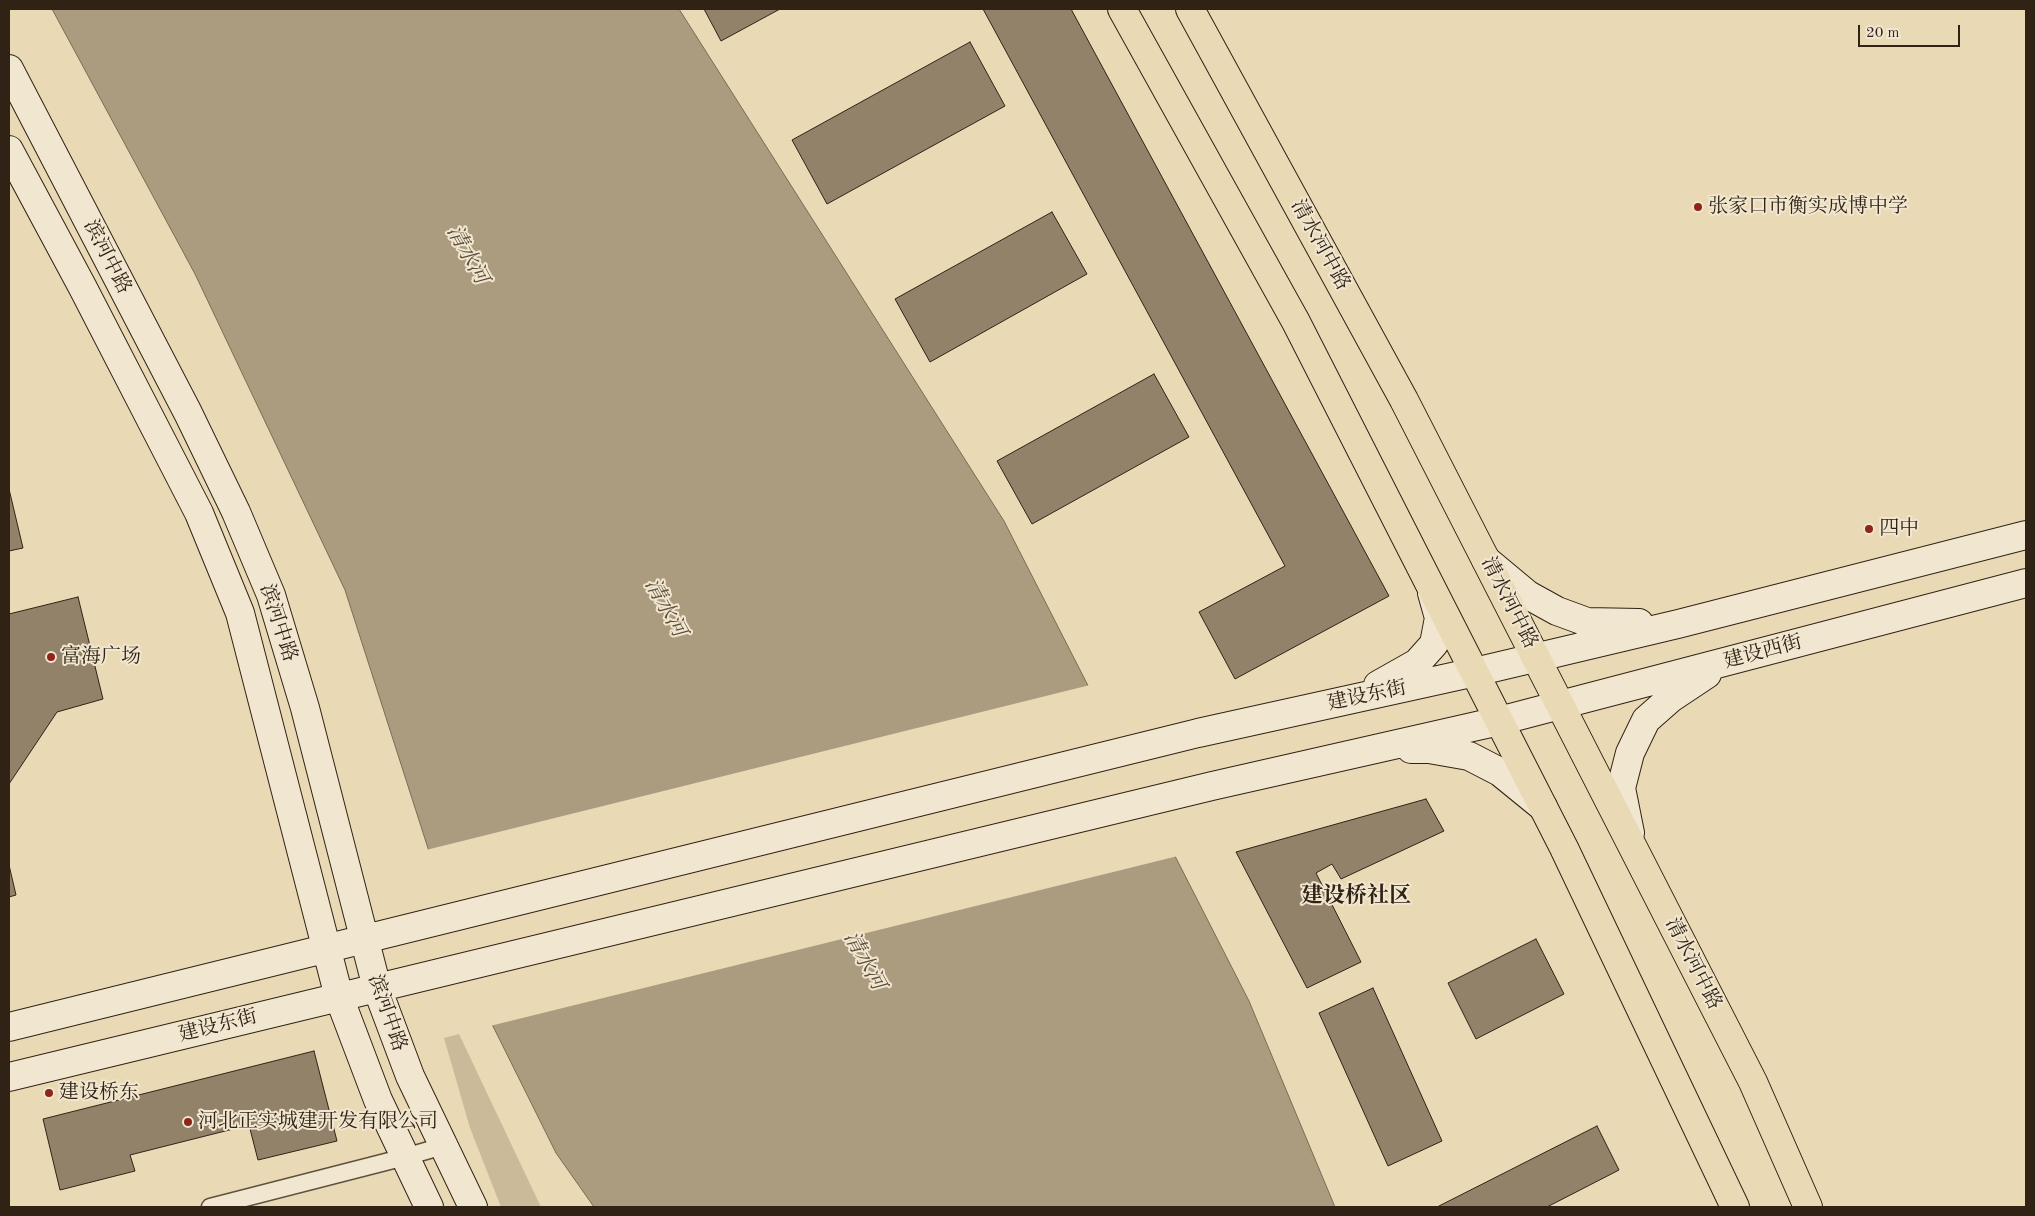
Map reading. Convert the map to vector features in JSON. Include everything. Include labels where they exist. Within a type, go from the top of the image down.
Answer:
[{"type":"main road","points":[[1122,9],[1296,322],[1543,807],[1735,1207]]},
{"type":"main road","name":"清水河中路","points":[[1190,9],[1404,400],[1753,1082],[1808,1207]]},
{"type":"main road","name":"滨河中路","points":[[9,69],[188,413],[236,512],[271,595],[305,708],[376,988],[410,1076],[473,1207]]},
{"type":"main road","name":"滨河中路","points":[[9,150],[83,288],[199,513],[240,613],[339,997],[378,1100],[429,1207]]},
{"type":"main road","points":[[1536,657],[1678,624],[2026,535]]},
{"type":"main road","points":[[1486,560],[1528,595],[1557,611],[1587,622],[1678,624]]},
{"type":"main road","points":[[1350,699],[1417,663],[1434,644],[1439,618],[1429,582]]},
{"type":"main road","name":"建设西街","points":[[1499,721],[2026,583]]},
{"type":"main road","name":"建设东街","points":[[364,939],[1198,734],[1536,657]]},
{"type":"main road","points":[[1632,844],[1621,788],[1630,753],[1646,720],[1671,698],[1726,662]]},
{"type":"main road","points":[[1377,748],[1499,721]]},
{"type":"main road","points":[[1377,748],[1430,749],[1469,756],[1500,772],[1543,807]]},
{"type":"main road","name":"建设东街","points":[[9,1077],[1212,786],[1377,748]]},
{"type":"main road","points":[[9,1027],[364,939]]},
{"type":"lane","points":[[210,1207],[405,1158],[443,1146]]},
{"type":"shaded area","points":[[459,1034],[541,1207],[501,1207],[470,1128],[444,1038]]},
{"type":"water","name":"清水河","points":[[52,9],[679,9],[1004,521],[1249,1001],[1335,1207],[594,1207],[556,1153],[471,982],[345,590],[195,274]]},
{"type":"pier","points":[[1090,685],[1178,856],[490,1026],[469,983],[426,850]]},
{"type":"building","points":[[704,9],[780,9],[721,41]]},
{"type":"building","points":[[983,9],[1071,9],[1389,596],[1235,679],[1199,612],[1285,566]]},
{"type":"building","points":[[970,42],[1005,106],[827,204],[792,140]]},
{"type":"building","points":[[1052,212],[1087,274],[930,362],[895,299]]},
{"type":"building","points":[[1154,374],[1189,437],[1032,524],[997,461]]},
{"type":"building","points":[[9,489],[23,548],[9,551]]},
{"type":"building","name":"富海广场","points":[[78,597],[103,699],[57,712],[9,784],[9,614]]},
{"type":"building","points":[[1426,799],[1444,831],[1341,879],[1332,864],[1316,873],[1361,962],[1307,988],[1236,852]]},
{"type":"building","points":[[9,865],[16,895],[9,897]]},
{"type":"building","points":[[1536,939],[1564,994],[1476,1039],[1448,983]]},
{"type":"building","points":[[1373,988],[1442,1141],[1388,1166],[1319,1013]]},
{"type":"building","name":"河北正实城建开发有限公司","points":[[314,1051],[337,1141],[258,1160],[249,1125],[130,1155],[135,1171],[60,1190],[43,1119]]},
{"type":"building","points":[[1597,1126],[1619,1170],[1547,1207],[1437,1207]]},
{"type":"place","name":"张家口市衡实成博中学","points":[[1698,207]]},
{"type":"place","name":"四中","points":[[1869,529]]},
{"type":"place","name":"富海广场","points":[[51,657]]},
{"type":"place","name":"建设桥东","points":[[49,1093]]},
{"type":"place","name":"河北正实城建开发有限公司","points":[[188,1122]]},
{"type":"district","name":"建设桥社区","points":[[1356,896]]}]
